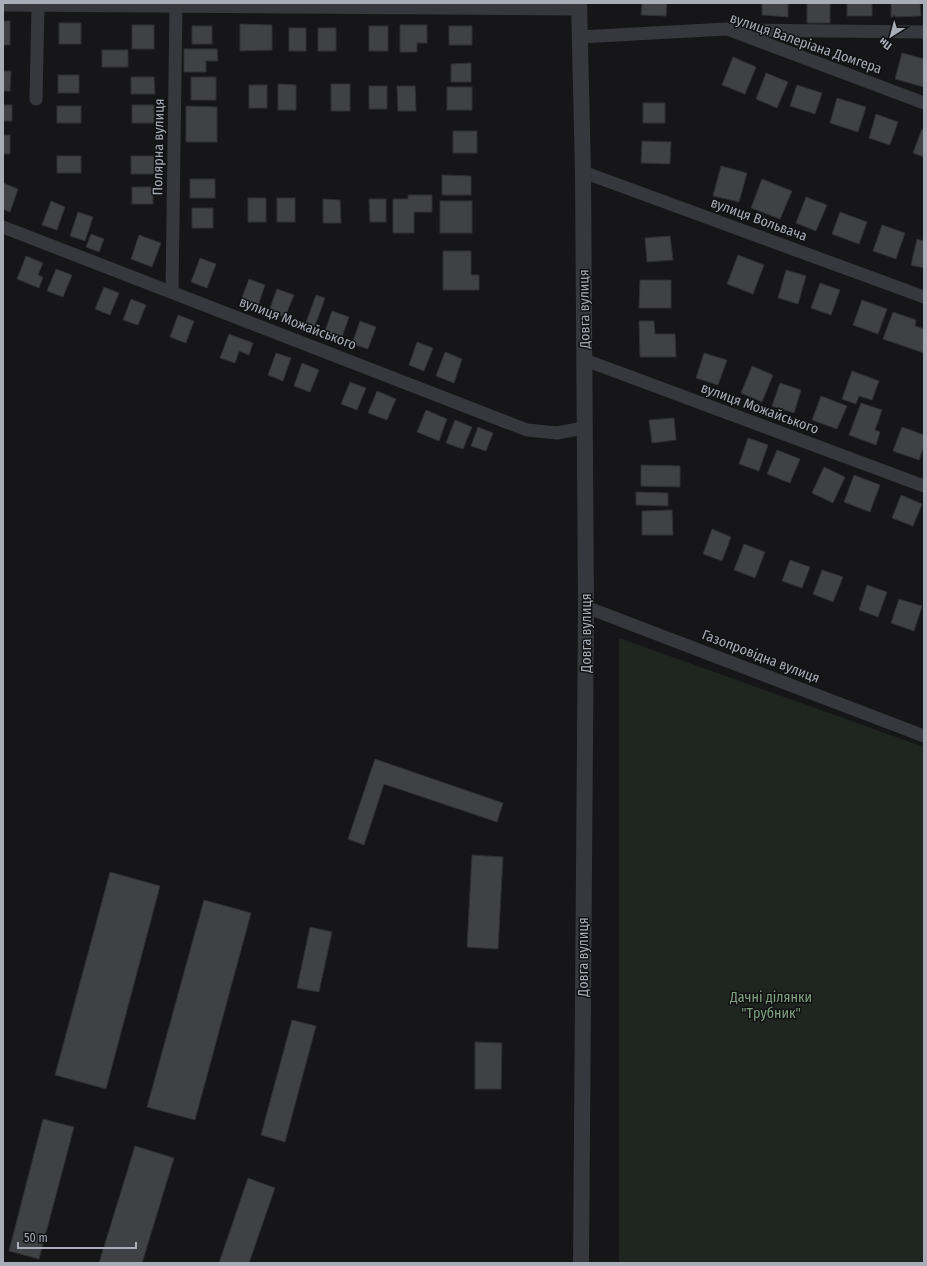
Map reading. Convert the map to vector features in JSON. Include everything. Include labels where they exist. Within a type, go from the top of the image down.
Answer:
[{"type":"street","points":[[3,5],[579,6]]},
{"type":"street","name":"Полярна вулиця","points":[[172,291],[176,5]]},
{"type":"street","points":[[36,99],[38,6]]},
{"type":"street","name":"Довга вулиця","points":[[579,6],[585,360],[584,428],[586,607],[581,1263]]},
{"type":"street","points":[[727,29],[924,32]]},
{"type":"street","name":"вулиця Валеріана Домгера","points":[[579,37],[727,29],[924,103]]},
{"type":"street","name":"вулиця Вольвача","points":[[582,172],[924,297]]},
{"type":"street","name":"вулиця Можайського","points":[[3,227],[172,291],[527,430],[557,433],[584,428]]},
{"type":"street","name":"вулиця Можайського","points":[[585,360],[924,486]]},
{"type":"street","name":"Газопровідна вулиця","points":[[586,607],[924,736]]},
{"type":"green space","name":"Дачні ділянки \"Трубник\"","points":[[619,638],[924,747],[924,1263],[619,1263]]},
{"type":"building","points":[[642,3],[667,3],[666,16],[641,15]]},
{"type":"building","points":[[762,3],[788,3],[788,17],[762,15]]},
{"type":"building","points":[[807,3],[830,3],[830,23],[807,23]]},
{"type":"building","points":[[847,3],[872,3],[872,16],[847,16]]},
{"type":"building","points":[[891,3],[920,3],[921,16],[891,17]]},
{"type":"building","points":[[3,21],[10,21],[10,45],[3,45]]},
{"type":"building","points":[[59,23],[81,23],[81,44],[59,44]]},
{"type":"building","points":[[240,24],[272,25],[272,50],[240,51]]},
{"type":"building","points":[[132,25],[154,25],[154,49],[132,49]]},
{"type":"building","points":[[400,25],[427,25],[427,43],[417,43],[417,52],[400,52]]},
{"type":"building","points":[[192,26],[212,26],[212,44],[192,44]]},
{"type":"building","points":[[369,26],[388,26],[388,51],[369,51]]},
{"type":"building","points":[[449,26],[472,26],[472,45],[449,45]]},
{"type":"building","points":[[289,28],[306,28],[306,51],[289,51]]},
{"type":"building","points":[[318,28],[336,28],[336,51],[318,51]]},
{"type":"building","points":[[184,49],[217,49],[218,61],[206,61],[206,72],[184,72]]},
{"type":"building","points":[[102,50],[128,50],[128,67],[102,67]]},
{"type":"building","points":[[902,53],[924,59],[924,87],[895,79]]},
{"type":"building","points":[[733,57],[756,67],[745,94],[722,85]]},
{"type":"building","points":[[471,63],[471,82],[451,82],[451,64]]},
{"type":"building","points":[[3,71],[11,71],[10,91],[3,91]]},
{"type":"building","points":[[766,73],[788,82],[777,108],[756,99]]},
{"type":"building","points":[[58,75],[79,75],[79,93],[58,93]]},
{"type":"building","points":[[131,77],[154,77],[155,94],[131,94]]},
{"type":"building","points":[[191,77],[216,77],[216,100],[191,100]]},
{"type":"building","points":[[278,84],[296,85],[296,110],[278,110]]},
{"type":"building","points":[[331,84],[350,84],[350,111],[331,111]]},
{"type":"building","points":[[249,85],[267,85],[267,108],[249,108]]},
{"type":"building","points":[[797,85],[822,93],[815,114],[790,106]]},
{"type":"building","points":[[369,86],[387,86],[387,109],[369,109]]},
{"type":"building","points":[[397,86],[415,86],[416,111],[398,111]]},
{"type":"building","points":[[447,87],[472,87],[472,110],[447,110]]},
{"type":"building","points":[[837,98],[866,107],[858,132],[830,123]]},
{"type":"building","points":[[643,103],[665,103],[665,123],[643,123]]},
{"type":"building","points":[[3,105],[12,105],[12,121],[3,121]]},
{"type":"building","points":[[132,105],[154,105],[154,123],[132,123]]},
{"type":"building","points":[[57,106],[81,106],[81,123],[57,123]]},
{"type":"building","points":[[186,106],[217,107],[217,142],[186,142]]},
{"type":"building","points":[[876,114],[898,122],[890,145],[869,138]]},
{"type":"building","points":[[922,129],[924,130],[924,157],[913,153]]},
{"type":"building","points":[[453,131],[477,131],[477,153],[453,153]]},
{"type":"building","points":[[3,135],[10,135],[10,154],[3,154]]},
{"type":"building","points":[[642,141],[671,142],[670,164],[641,163]]},
{"type":"building","points":[[57,156],[81,156],[81,173],[57,173]]},
{"type":"building","points":[[131,156],[154,156],[154,174],[131,174]]},
{"type":"building","points":[[721,166],[747,173],[739,202],[713,196]]},
{"type":"building","points":[[442,175],[471,176],[471,195],[442,195]]},
{"type":"building","points":[[190,179],[215,179],[215,198],[190,198]]},
{"type":"building","points":[[762,179],[792,191],[780,219],[751,208]]},
{"type":"building","points":[[3,183],[18,189],[10,212],[3,209]]},
{"type":"building","points":[[132,187],[153,187],[153,204],[132,204]]},
{"type":"building","points":[[408,195],[432,195],[432,212],[414,212],[414,233],[393,233],[393,199],[408,199]]},
{"type":"building","points":[[806,197],[827,205],[816,231],[796,223]]},
{"type":"building","points":[[248,198],[266,198],[266,222],[248,222]]},
{"type":"building","points":[[277,198],[295,198],[295,222],[277,222]]},
{"type":"building","points":[[323,199],[340,200],[341,223],[323,223]]},
{"type":"building","points":[[369,199],[386,199],[386,222],[370,222]]},
{"type":"building","points":[[51,201],[65,207],[57,230],[42,225]]},
{"type":"building","points":[[440,201],[472,201],[472,233],[440,233]]},
{"type":"building","points":[[192,208],[213,208],[213,228],[192,228]]},
{"type":"building","points":[[78,212],[93,217],[85,241],[70,236]]},
{"type":"building","points":[[840,212],[867,222],[859,244],[832,234]]},
{"type":"building","points":[[882,225],[905,233],[896,259],[873,251]]},
{"type":"building","points":[[91,234],[104,239],[99,252],[86,247]]},
{"type":"building","points":[[139,235],[161,243],[152,267],[131,259]]},
{"type":"building","points":[[670,236],[673,260],[647,262],[645,238]]},
{"type":"building","points":[[917,239],[924,241],[924,268],[911,265]]},
{"type":"building","points":[[443,251],[471,251],[471,275],[479,275],[479,290],[443,290]]},
{"type":"building","points":[[738,255],[764,265],[753,294],[727,284]]},
{"type":"building","points":[[26,256],[43,263],[38,275],[43,277],[39,288],[17,279]]},
{"type":"building","points":[[200,258],[216,264],[207,288],[191,282]]},
{"type":"building","points":[[56,269],[72,275],[63,297],[47,291]]},
{"type":"building","points":[[786,270],[806,276],[798,304],[778,298]]},
{"type":"building","points":[[249,279],[265,285],[258,306],[241,300]]},
{"type":"building","points":[[640,280],[671,280],[671,308],[639,308]]},
{"type":"building","points":[[820,283],[840,290],[831,315],[811,308]]},
{"type":"building","points":[[104,287],[119,293],[110,315],[95,309]]},
{"type":"building","points":[[277,289],[294,295],[285,317],[269,311]]},
{"type":"building","points":[[316,295],[325,298],[312,334],[303,331]]},
{"type":"building","points":[[131,299],[146,305],[138,325],[123,320]]},
{"type":"building","points":[[862,300],[887,309],[878,334],[853,325]]},
{"type":"building","points":[[332,311],[349,317],[341,340],[324,334]]},
{"type":"building","points":[[893,312],[916,320],[915,326],[924,329],[924,353],[883,339]]},
{"type":"building","points":[[178,315],[194,321],[186,343],[170,337]]},
{"type":"building","points":[[360,321],[376,327],[368,349],[352,344]]},
{"type":"building","points":[[639,321],[654,321],[655,334],[675,334],[676,357],[640,357]]},
{"type":"building","points":[[229,334],[253,343],[249,355],[239,351],[235,363],[220,358]]},
{"type":"building","points":[[417,342],[433,348],[424,371],[409,365]]},
{"type":"building","points":[[445,352],[462,359],[454,383],[436,376]]},
{"type":"building","points":[[276,353],[291,358],[283,381],[268,375]]},
{"type":"building","points":[[704,353],[727,360],[718,385],[696,378]]},
{"type":"building","points":[[302,363],[319,370],[310,392],[294,386]]},
{"type":"building","points":[[752,366],[773,375],[762,402],[741,393]]},
{"type":"building","points":[[852,371],[879,381],[872,400],[859,396],[856,404],[842,399]]},
{"type":"building","points":[[350,382],[366,388],[357,410],[341,404]]},
{"type":"building","points":[[780,383],[801,390],[794,413],[772,406]]},
{"type":"building","points":[[377,391],[396,399],[387,420],[368,413]]},
{"type":"building","points":[[821,396],[847,406],[837,429],[812,420]]},
{"type":"building","points":[[861,403],[882,410],[875,430],[880,432],[876,445],[849,435]]},
{"type":"building","points":[[426,410],[447,419],[439,441],[417,432]]},
{"type":"building","points":[[674,418],[676,440],[652,443],[649,420]]},
{"type":"building","points":[[455,420],[472,427],[463,449],[446,443]]},
{"type":"building","points":[[478,427],[493,433],[486,451],[471,446]]},
{"type":"building","points":[[902,427],[924,435],[924,446],[919,460],[893,451]]},
{"type":"building","points":[[748,438],[768,445],[759,471],[739,464]]},
{"type":"building","points":[[777,450],[800,459],[790,483],[767,474]]},
{"type":"building","points":[[641,465],[680,466],[680,487],[641,486]]},
{"type":"building","points":[[824,467],[845,477],[833,503],[812,493]]},
{"type":"building","points":[[854,475],[880,485],[870,512],[844,502]]},
{"type":"building","points":[[636,492],[668,493],[668,506],[636,505]]},
{"type":"building","points":[[901,495],[922,504],[913,526],[892,518]]},
{"type":"building","points":[[672,510],[673,535],[642,535],[642,511]]},
{"type":"building","points":[[712,529],[731,537],[722,561],[703,554]]},
{"type":"building","points":[[744,544],[765,552],[755,578],[734,570]]},
{"type":"building","points":[[790,560],[810,567],[802,588],[782,581]]},
{"type":"building","points":[[822,570],[843,577],[833,602],[813,594]]},
{"type":"building","points":[[867,585],[887,592],[878,617],[859,610]]},
{"type":"building","points":[[899,599],[922,606],[914,631],[891,623]]},
{"type":"building","points":[[375,759],[503,803],[497,822],[384,784],[364,845],[348,839]]},
{"type":"building","points":[[472,855],[503,857],[498,949],[467,947]]},
{"type":"building","points":[[110,872],[160,886],[106,1089],[55,1075]]},
{"type":"building","points":[[204,900],[251,913],[195,1120],[147,1107]]},
{"type":"building","points":[[310,927],[332,932],[319,992],[297,988]]},
{"type":"building","points":[[292,1020],[316,1026],[285,1142],[261,1135]]},
{"type":"building","points":[[475,1042],[502,1043],[501,1089],[475,1089]]},
{"type":"building","points":[[43,1119],[74,1127],[39,1259],[9,1251]]},
{"type":"building","points":[[135,1146],[174,1158],[142,1263],[99,1263]]},
{"type":"building","points":[[248,1178],[275,1188],[249,1263],[219,1263]]}]
